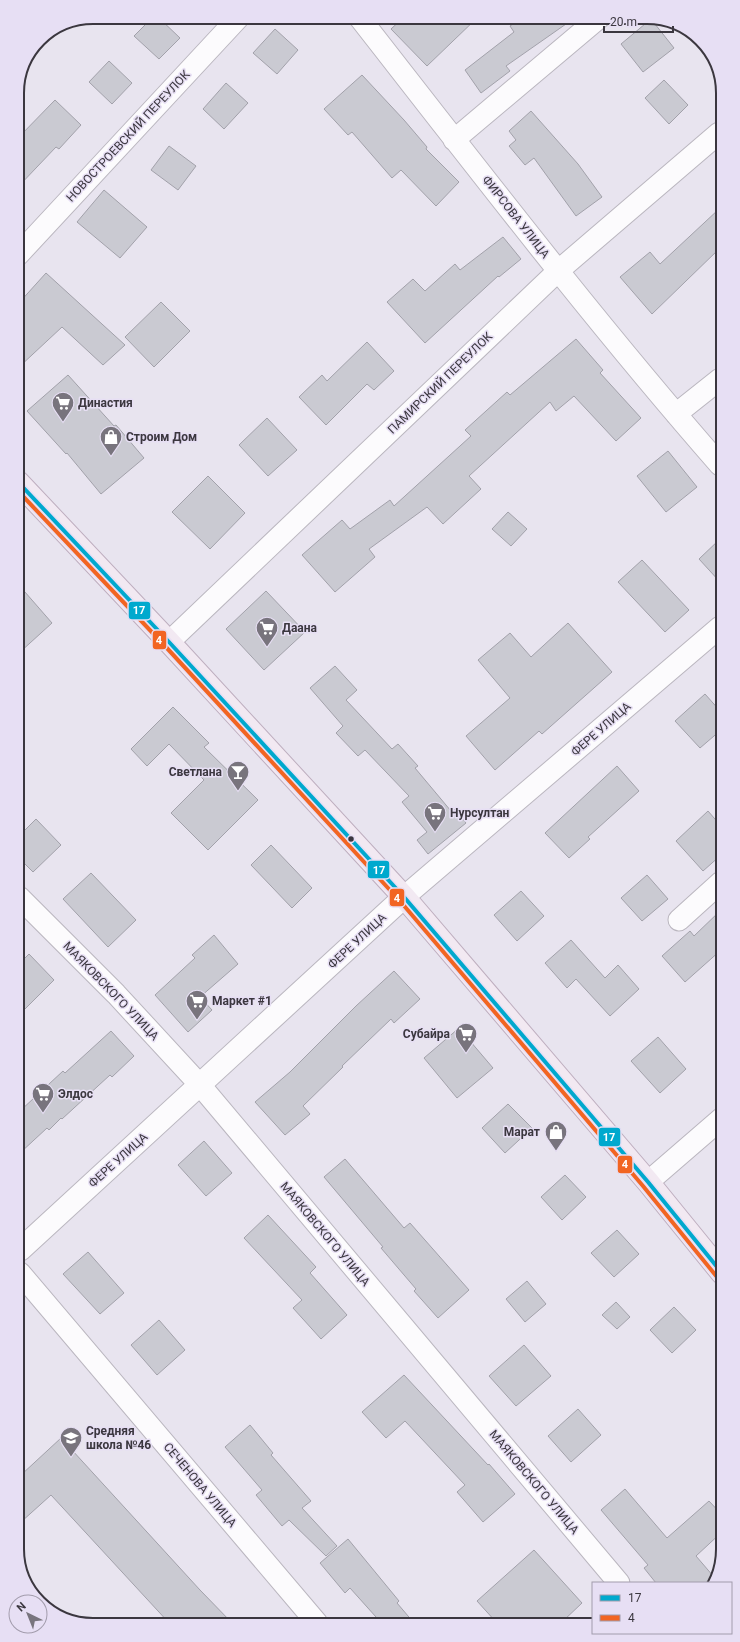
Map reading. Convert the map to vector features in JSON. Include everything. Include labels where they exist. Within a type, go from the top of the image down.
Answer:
[{"type":"main road","points":[[24,488],[169,642],[404,897],[648,1182],[716,1266]]},
{"type":"street","name":"НОВОСТРОЕВСКИЙ ПЕРЕУЛОК","points":[[24,249],[232,24]]},
{"type":"street","name":"ФИРСОВА УЛИЦА","points":[[364,24],[558,271],[716,460]]},
{"type":"street","points":[[454,140],[592,24]]},
{"type":"street","name":"ПАМИРСКИЙ ПЕРЕУЛОК","points":[[169,642],[558,271],[716,136]]},
{"type":"street","points":[[676,414],[716,382]]},
{"type":"street","name":"ФЕРЕ УЛИЦА","points":[[24,1246],[404,897],[716,630]]},
{"type":"street","points":[[679,920],[716,887]]},
{"type":"street","name":"МАЯКОВСКОГО УЛИЦА","points":[[24,902],[116,994],[200,1085],[618,1582]]},
{"type":"street","points":[[648,1182],[716,1123]]},
{"type":"street","name":"СЕЧЕНОВА УЛИЦА","points":[[24,1278],[313,1618]]},
{"type":"building","points":[[146,24],[165,24],[180,38],[159,59],[134,36]]},
{"type":"building","points":[[396,24],[471,24],[427,66],[391,29]]},
{"type":"building","points":[[513,24],[566,24],[506,66],[510,71],[481,93],[465,70],[514,32],[510,26]]},
{"type":"building","points":[[645,24],[651,24],[655,25],[674,48],[643,72],[621,44]]},
{"type":"building","points":[[275,29],[298,50],[277,74],[253,53]]},
{"type":"building","points":[[109,61],[132,83],[112,104],[89,82]]},
{"type":"building","points":[[362,75],[404,120],[427,147],[426,149],[459,182],[436,206],[401,170],[392,178],[352,132],[348,135],[324,109]]},
{"type":"building","points":[[664,80],[688,105],[669,124],[645,98]]},
{"type":"building","points":[[226,83],[248,103],[224,129],[203,109]]},
{"type":"building","points":[[55,100],[81,125],[59,149],[56,147],[24,181],[24,132]]},
{"type":"building","points":[[531,111],[578,164],[602,197],[576,216],[534,158],[525,165],[509,146],[516,140],[509,131]]},
{"type":"building","points":[[169,146],[196,166],[178,190],[151,170]]},
{"type":"building","points":[[104,190],[147,227],[120,258],[77,222]]},
{"type":"building","points":[[716,212],[716,252],[652,314],[620,277],[650,252],[660,264]]},
{"type":"building","points":[[503,237],[521,259],[499,277],[498,276],[425,343],[387,302],[413,279],[425,291],[455,264],[460,270]]},
{"type":"building","points":[[46,273],[125,345],[103,365],[62,327],[24,362],[24,297]]},
{"type":"building","points":[[161,302],[190,331],[154,367],[125,337]]},
{"type":"building","points":[[576,339],[603,370],[600,373],[641,418],[616,441],[574,396],[556,411],[550,402],[469,476],[481,489],[443,524],[427,507],[369,549],[375,557],[335,592],[302,555],[342,520],[350,529],[390,500],[394,506],[471,436],[465,430],[507,392],[510,395]]},
{"type":"building","points":[[367,342],[394,371],[374,390],[367,384],[326,425],[299,397],[322,375],[327,381]]},
{"type":"building","points":[[68,375],[114,426],[116,425],[144,458],[101,494],[67,453],[66,454],[27,411]]},
{"type":"building","points":[[267,418],[297,450],[268,476],[239,445]]},
{"type":"building","points":[[668,451],[697,487],[666,512],[637,476]]},
{"type":"building","points":[[208,476],[245,513],[210,549],[172,512]]},
{"type":"building","points":[[508,512],[527,529],[511,546],[492,529]]},
{"type":"building","points":[[716,543],[716,578],[699,559]]},
{"type":"building","points":[[642,560],[689,610],[665,632],[618,582]]},
{"type":"building","points":[[24,591],[52,623],[24,648]]},
{"type":"building","points":[[266,591],[305,632],[264,670],[226,629]]},
{"type":"building","points":[[568,623],[612,672],[542,734],[539,731],[495,770],[466,736],[510,698],[478,660],[510,633],[531,657]]},
{"type":"building","points":[[335,666],[357,690],[346,700],[392,749],[398,744],[418,766],[415,768],[451,811],[454,809],[466,823],[428,854],[417,840],[427,832],[402,802],[409,796],[365,750],[358,756],[336,733],[343,726],[310,688]]},
{"type":"building","points":[[705,694],[716,706],[716,734],[700,748],[675,721]]},
{"type":"building","points":[[173,707],[209,743],[204,747],[258,800],[208,850],[171,813],[204,780],[169,744],[147,766],[131,749]]},
{"type":"building","points":[[617,766],[639,791],[588,837],[590,839],[569,858],[545,833]]},
{"type":"building","points":[[708,811],[716,820],[716,859],[703,871],[676,841]]},
{"type":"building","points":[[36,819],[61,845],[33,872],[24,863],[24,831]]},
{"type":"building","points":[[271,845],[312,888],[292,908],[251,865]]},
{"type":"building","points":[[91,873],[136,920],[108,947],[63,899]]},
{"type":"building","points":[[647,875],[668,899],[642,921],[621,898]]},
{"type":"building","points":[[521,891],[544,916],[517,941],[494,915]]},
{"type":"building","points":[[716,915],[716,954],[685,982],[662,956],[690,931],[694,936]]},
{"type":"building","points":[[214,935],[238,964],[200,997],[212,1010],[188,1032],[155,995],[195,958],[192,955]]},
{"type":"building","points":[[571,940],[605,978],[618,965],[639,989],[610,1016],[576,979],[567,988],[545,963]]},
{"type":"building","points":[[29,954],[54,980],[24,1010],[24,959]]},
{"type":"building","points":[[394,971],[420,999],[394,1023],[391,1019],[342,1066],[343,1067],[303,1106],[310,1114],[285,1135],[255,1102],[290,1072],[356,1006]]},
{"type":"building","points":[[459,1028],[493,1068],[457,1098],[424,1058]]},
{"type":"building","points":[[111,1031],[134,1056],[112,1077],[110,1075],[62,1119],[61,1118],[49,1130],[47,1128],[24,1149],[24,1107],[63,1071],[65,1073]]},
{"type":"building","points":[[658,1037],[686,1069],[660,1093],[631,1061]]},
{"type":"building","points":[[508,1104],[532,1128],[505,1153],[482,1128]]},
{"type":"building","points":[[204,1141],[232,1173],[206,1196],[178,1165]]},
{"type":"building","points":[[345,1159],[404,1228],[410,1223],[469,1290],[438,1318],[414,1291],[416,1289],[381,1248],[383,1247],[324,1177]]},
{"type":"building","points":[[565,1175],[586,1197],[562,1220],[541,1197]]},
{"type":"building","points":[[268,1215],[316,1267],[310,1273],[347,1315],[321,1339],[293,1308],[302,1300],[244,1238]]},
{"type":"building","points":[[617,1230],[639,1254],[614,1277],[591,1253]]},
{"type":"building","points":[[88,1252],[124,1293],[100,1314],[63,1274]]},
{"type":"building","points":[[527,1281],[546,1304],[525,1322],[506,1299]]},
{"type":"building","points":[[616,1302],[630,1317],[617,1329],[602,1315]]},
{"type":"building","points":[[674,1307],[696,1330],[672,1353],[650,1330]]},
{"type":"building","points":[[159,1320],[185,1350],[157,1375],[131,1345]]},
{"type":"building","points":[[524,1345],[551,1376],[516,1406],[489,1376]]},
{"type":"building","points":[[404,1375],[488,1465],[489,1464],[515,1494],[483,1522],[457,1492],[465,1485],[405,1421],[386,1438],[362,1412]]},
{"type":"building","points":[[578,1409],[601,1435],[571,1462],[548,1436]]},
{"type":"building","points":[[250,1425],[273,1453],[271,1455],[311,1501],[302,1508],[337,1546],[326,1556],[289,1520],[282,1526],[256,1495],[262,1490],[225,1447]]},
{"type":"building","points":[[61,1438],[227,1618],[164,1618],[51,1495],[24,1519],[24,1472]]},
{"type":"building","points":[[625,1489],[667,1538],[709,1501],[716,1508],[716,1537],[696,1556],[711,1574],[707,1582],[655,1582],[644,1568],[648,1565],[601,1510]]},
{"type":"building","points":[[348,1539],[399,1601],[397,1603],[410,1618],[376,1618],[350,1588],[345,1593],[320,1563]]},
{"type":"building","points":[[534,1550],[582,1603],[566,1618],[492,1618],[477,1601]]},
{"type":"transit line","name":"17","points":[[24,488],[169,642],[404,897],[648,1182],[716,1266]]},
{"type":"transit line","name":"4","points":[[24,497],[165,646],[400,901],[643,1186],[716,1276]]},
{"type":"place","name":"Династия","points":[[63,422]]},
{"type":"place","name":"Строим Дом","points":[[111,456]]},
{"type":"place","name":"Даана","points":[[267,648]]},
{"type":"place","name":"Светлана","points":[[238,792]]},
{"type":"place","name":"Нурсултан","points":[[435,832]]},
{"type":"place","name":"Маркет #1","points":[[197,1020]]},
{"type":"place","name":"Субайра","points":[[466,1054]]},
{"type":"place","name":"Элдос","points":[[43,1114]]},
{"type":"place","name":"Марат","points":[[556,1152]]},
{"type":"place","name":"Средняя школа №46","points":[[71,1458]]}]
